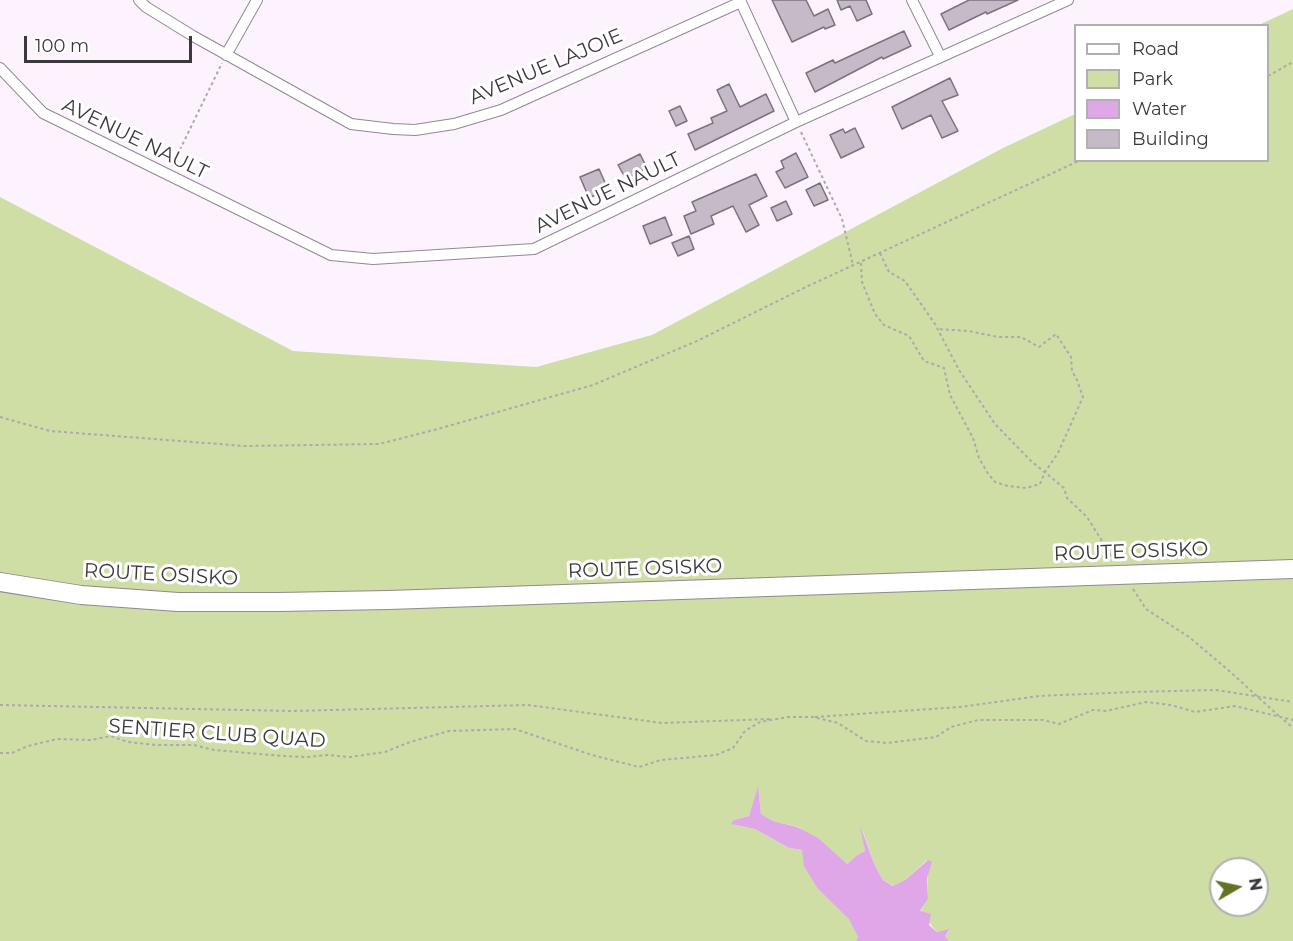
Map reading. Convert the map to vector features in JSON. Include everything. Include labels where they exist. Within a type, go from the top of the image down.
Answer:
[{"type":"highway","name":"ROUTE OSISKO","points":[[0,582],[81,595],[178,602],[278,602],[1293,569]]},
{"type":"street","name":"AVENUE LAJOIE","points":[[139,0],[146,8],[226,55],[351,124],[416,130],[454,124],[501,110],[740,1]]},
{"type":"street","points":[[226,55],[257,0]]},
{"type":"street","points":[[912,0],[940,57]]},
{"type":"street","name":"AVENUE NAULT","points":[[0,68],[43,113],[331,255],[373,259],[534,249],[796,122],[1068,0]]},
{"type":"street","points":[[740,1],[796,122]]},
{"type":"path","points":[[167,175],[226,55]]},
{"type":"path","points":[[1269,75],[1293,62]]},
{"type":"path","points":[[796,122],[842,219],[853,265]]},
{"type":"path","points":[[0,417],[50,431],[199,443],[245,446],[379,444],[593,385],[697,341],[853,265],[1077,162]]},
{"type":"path","points":[[880,253],[889,272],[905,281],[995,424],[1031,461],[1064,488],[1067,498],[1087,517],[1146,609],[1189,638],[1293,728]]},
{"type":"path","points":[[862,261],[862,282],[875,314],[884,325],[909,336],[924,361],[944,368],[950,395],[973,438],[979,458],[995,482],[1026,488],[1041,484],[1045,472],[1058,453],[1083,397],[1072,371],[1071,357],[1056,334],[1039,347],[1022,337],[998,337],[969,331],[937,329]]},
{"type":"path","points":[[0,705],[292,711],[528,705],[662,723],[777,719],[960,707],[1051,695],[1216,690],[1293,702]]},
{"type":"path","points":[[813,717],[838,723],[866,741],[887,743],[936,737],[951,728],[978,720],[1043,720],[1059,724],[1094,710],[1106,711],[1146,702],[1171,705],[1195,712],[1235,706],[1293,720]]},
{"type":"path","name":"SENTIER CLUB QUAD","points":[[0,753],[12,753],[28,746],[57,739],[92,740],[111,736],[129,742],[156,745],[194,745],[214,750],[284,756],[350,757],[385,752],[449,731],[516,729],[592,755],[639,767],[661,760],[716,755],[734,748],[745,731],[760,722],[777,719]]},
{"type":"green space","points":[[1293,9],[1293,941],[949,941],[945,936],[950,930],[937,932],[920,912],[928,899],[927,860],[905,880],[894,886],[883,880],[875,866],[862,829],[865,851],[847,864],[798,827],[773,821],[761,814],[758,787],[749,816],[734,820],[732,824],[755,829],[789,848],[802,850],[818,889],[850,919],[858,937],[856,941],[0,941],[0,197],[293,351],[536,367],[652,335],[1003,148],[1074,114],[1074,162],[1269,162],[1269,24],[1261,24]]},
{"type":"water","points":[[758,786],[761,814],[773,821],[797,827],[818,838],[847,864],[865,851],[860,825],[875,866],[883,880],[893,886],[905,880],[928,860],[932,862],[927,878],[928,899],[920,911],[931,914],[929,925],[937,932],[950,929],[945,936],[949,941],[856,941],[858,937],[849,919],[818,889],[804,866],[802,850],[789,848],[755,829],[731,824],[734,820],[749,816]]},
{"type":"building","points":[[772,0],[806,0],[814,16],[828,9],[835,25],[825,29],[824,27],[792,42]]},
{"type":"building","points":[[837,0],[866,0],[872,14],[857,21],[850,6],[841,10]]},
{"type":"building","points":[[969,0],[1018,0],[949,30],[941,14]]},
{"type":"building","points":[[904,31],[911,46],[883,59],[882,57],[815,92],[806,73],[833,60],[835,63]]},
{"type":"building","points":[[950,78],[958,95],[942,101],[958,131],[942,138],[931,115],[902,129],[892,107]]},
{"type":"building","points":[[729,84],[740,107],[766,94],[774,111],[695,150],[688,134],[713,123],[711,118],[727,111],[717,90]]},
{"type":"building","points":[[680,106],[687,121],[676,126],[669,111]]},
{"type":"building","points":[[855,128],[864,147],[841,158],[830,135],[843,129],[845,133]]},
{"type":"building","points":[[796,153],[808,177],[785,188],[776,172],[784,168],[781,161]]},
{"type":"building","points":[[640,154],[647,168],[626,179],[618,165]]},
{"type":"building","points":[[599,169],[608,189],[589,198],[580,177]]},
{"type":"building","points":[[756,174],[767,196],[749,205],[759,225],[746,232],[733,206],[711,216],[714,224],[691,234],[684,216],[696,211],[692,202]]},
{"type":"building","points":[[820,183],[828,200],[814,206],[806,190]]},
{"type":"building","points":[[786,201],[792,214],[777,221],[771,208]]},
{"type":"building","points":[[665,217],[672,235],[650,244],[643,226]]},
{"type":"building","points":[[689,236],[694,249],[678,256],[672,243]]}]
